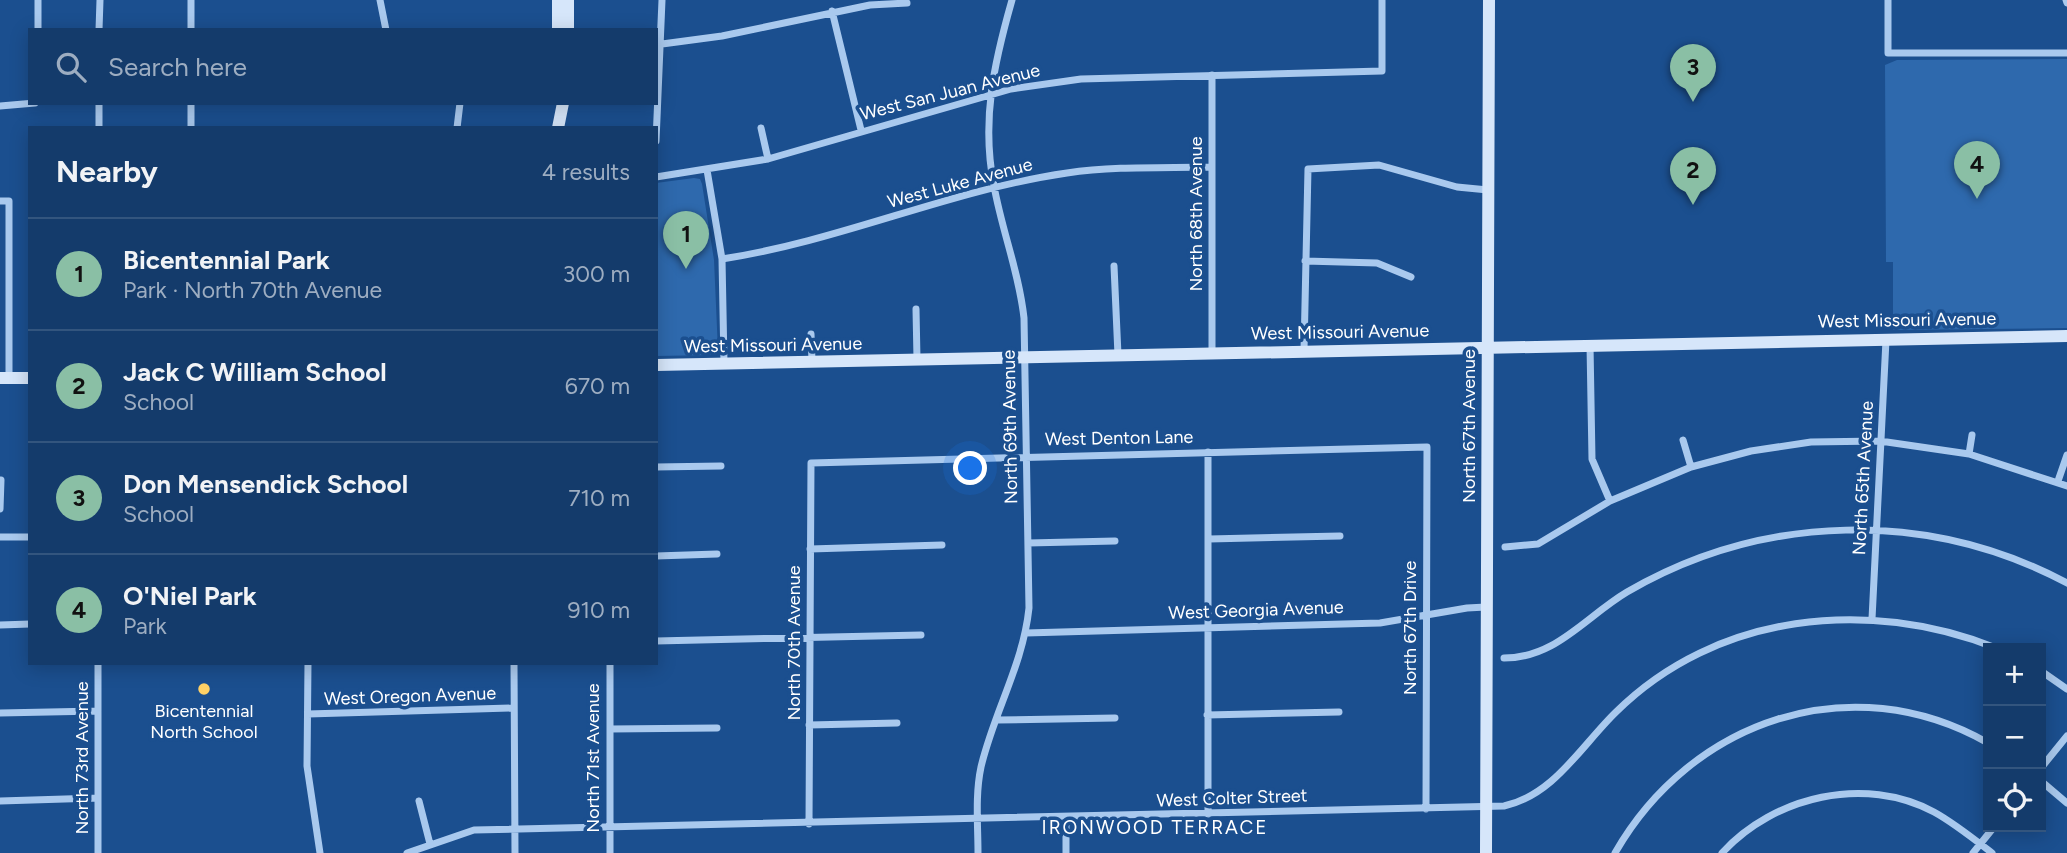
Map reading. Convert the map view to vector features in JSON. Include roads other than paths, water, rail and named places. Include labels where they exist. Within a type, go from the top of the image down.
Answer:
[{"type":"street","points":[[37,0],[38,28]]},
{"type":"street","points":[[99,28],[100,0]]},
{"type":"street","points":[[191,0],[191,28]]},
{"type":"street","points":[[380,0],[386,28]]},
{"type":"street","points":[[558,0],[558,28]]},
{"type":"street","points":[[568,0],[568,28]]},
{"type":"street","points":[[657,126],[662,0]]},
{"type":"street","name":"North 69th Avenue","points":[[978,853],[982,767],[1026,633],[1026,357],[1022,298],[994,188],[988,149],[989,96],[997,53],[1012,0]]},
{"type":"street","name":"West San Juan Avenue","points":[[658,177],[768,159],[862,130],[989,96],[1081,79],[1382,71],[1382,0]]},
{"type":"street","name":"North 67th Avenue","points":[[1486,853],[1489,0]]},
{"type":"street","points":[[1888,0],[1888,53],[2067,53]]},
{"type":"street","points":[[662,44],[722,36],[832,11],[907,3]]},
{"type":"street","points":[[832,11],[862,130]]},
{"type":"street","name":"North 68th Avenue","points":[[1212,75],[1212,352]]},
{"type":"street","points":[[0,106],[28,104]]},
{"type":"street","points":[[99,105],[99,126]]},
{"type":"street","points":[[191,105],[191,126]]},
{"type":"street","points":[[457,126],[460,105]]},
{"type":"street","points":[[557,105],[558,124]]},
{"type":"street","points":[[558,124],[563,105]]},
{"type":"street","points":[[761,128],[768,159]]},
{"type":"street","points":[[1304,350],[1308,169],[1379,165],[1457,187],[1488,190]]},
{"type":"street","name":"West Luke Avenue","points":[[722,258],[813,240],[994,188],[1091,170],[1210,167]]},
{"type":"street","points":[[707,170],[722,258],[724,363]]},
{"type":"street","points":[[4,201],[5,378],[28,378]]},
{"type":"street","points":[[1305,261],[1377,263],[1411,277]]},
{"type":"street","points":[[1114,266],[1118,355]]},
{"type":"street","points":[[916,309],[917,359]]},
{"type":"street","points":[[811,334],[812,361]]},
{"type":"street","name":"West Missouri Avenue","points":[[658,365],[2067,336]]},
{"type":"street","name":"North 65th Avenue","points":[[1872,618],[1886,338]]},
{"type":"street","points":[[1590,344],[1592,459],[1610,501]]},
{"type":"street","points":[[1969,454],[1972,435]]},
{"type":"street","points":[[1683,440],[1691,467]]},
{"type":"street","points":[[1505,547],[1538,544],[1610,501],[1691,467],[1751,451],[1811,442],[1881,441],[1969,454],[2067,486]]},
{"type":"street","name":"West Denton Lane","points":[[811,463],[1026,455],[1427,447]]},
{"type":"street","name":"North 67th Drive","points":[[1426,809],[1427,447]]},
{"type":"street","points":[[1208,452],[1208,814]]},
{"type":"street","points":[[2058,481],[2067,455]]},
{"type":"street","name":"North 70th Avenue","points":[[809,824],[811,463]]},
{"type":"street","points":[[658,467],[721,466]]},
{"type":"street","points":[[0,509],[1,480]]},
{"type":"street","points":[[1504,658],[1532,656],[1552,648],[1607,604],[1651,578],[1700,556],[1793,533],[1877,530],[1924,534],[1986,548],[2035,566],[2067,583]]},
{"type":"street","points":[[1209,539],[1340,536]]},
{"type":"street","points":[[0,537],[28,537]]},
{"type":"street","points":[[1028,543],[1115,541]]},
{"type":"street","points":[[810,549],[942,545]]},
{"type":"street","points":[[658,556],[717,554]]},
{"type":"street","name":"West Georgia Avenue","points":[[1026,633],[1380,623],[1486,607]]},
{"type":"street","name":"West Colter Street","points":[[407,853],[474,830],[610,830],[1426,809],[1515,804],[1556,779],[1585,743],[1636,693],[1659,675],[1724,642],[1784,625],[1827,619],[1872,618],[1955,633],[1983,643]]},
{"type":"street","points":[[0,625],[28,624]]},
{"type":"street","points":[[658,641],[921,635]]},
{"type":"street","name":"North 73rd Avenue","points":[[98,665],[98,853]]},
{"type":"street","points":[[308,665],[307,766],[320,853]]},
{"type":"street","points":[[514,665],[515,853]]},
{"type":"street","name":"North 71st Avenue","points":[[610,665],[610,853]]},
{"type":"street","points":[[2046,674],[2067,689]]},
{"type":"street","points":[[1615,853],[1642,810],[1668,782],[1703,753],[1775,719],[1817,709],[1855,706],[1885,708],[1943,722],[1983,741]]},
{"type":"street","name":"West Oregon Avenue","points":[[307,714],[514,708]]},
{"type":"street","points":[[0,713],[98,711]]},
{"type":"street","points":[[1208,715],[1339,712]]},
{"type":"street","points":[[997,720],[1115,718]]},
{"type":"street","points":[[809,726],[897,723]]},
{"type":"street","points":[[610,729],[717,728]]},
{"type":"street","points":[[2046,762],[2067,736]]},
{"type":"street","points":[[2046,785],[2067,803]]},
{"type":"street","points":[[1722,853],[1773,814],[1827,795],[1862,793],[1891,797],[1923,808],[1992,853]]},
{"type":"street","points":[[0,801],[97,798]]},
{"type":"street","points":[[419,801],[430,844]]},
{"type":"street","points":[[1066,818],[1066,853]]},
{"type":"street","points":[[1973,853],[1990,832]]},
{"type":"place","name":"Don Mensendick School","points":[[1693,102]]},
{"type":"place","name":"O'Niel Park","points":[[1977,199]]},
{"type":"place","name":"Jack C William School","points":[[1693,205]]},
{"type":"place","name":"Bicentennial Park","points":[[686,269]]},
{"type":"place","name":"Bicentennial North School","points":[[204,689]]},
{"type":"district","name":"IRONWOOD TERRACE","points":[[1155,827]]}]
